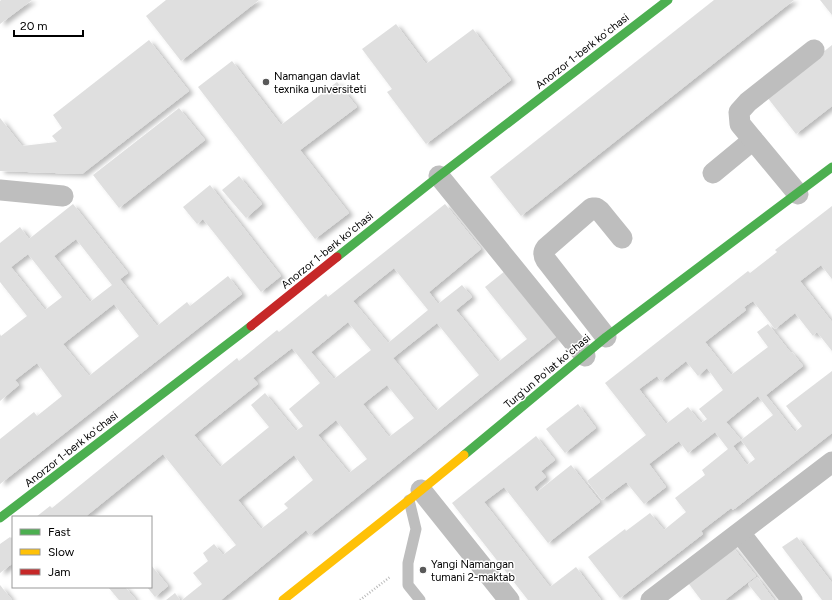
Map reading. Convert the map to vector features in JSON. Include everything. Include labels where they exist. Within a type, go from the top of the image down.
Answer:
[{"type":"street","name":"Anorzor 1-berk koʻchasi","points":[[0,518],[248,328],[439,176],[668,0]]},
{"type":"street","points":[[798,194],[740,124],[739,112],[748,102],[814,50]]},
{"type":"street","points":[[714,173],[753,140]]},
{"type":"street","name":"Turgʻun Poʻlat koʻchasi","points":[[283,600],[415,495],[585,356],[606,337],[832,167]]},
{"type":"street","points":[[439,176],[585,356]]},
{"type":"street","points":[[0,190],[63,196]]},
{"type":"street","points":[[606,337],[546,260],[544,251],[592,208],[596,208],[622,238]]},
{"type":"street","points":[[651,600],[832,462]]},
{"type":"street","points":[[415,495],[509,600]]},
{"type":"street","points":[[740,533],[792,600]]},
{"type":"lane","points":[[415,495],[416,529],[408,563],[408,585],[420,600]]},
{"type":"path","points":[[360,600],[408,563]]},
{"type":"building","points":[[1,0],[32,0],[0,24]]},
{"type":"building","points":[[166,0],[259,0],[181,61],[146,16]]},
{"type":"building","points":[[714,0],[794,0],[521,216],[490,177]]},
{"type":"building","points":[[820,0],[832,0],[832,15]]},
{"type":"building","points":[[396,24],[426,64],[473,29],[511,80],[426,144],[387,92],[392,89],[362,49]]},
{"type":"building","points":[[149,40],[189,91],[82,174],[0,171],[0,118],[22,146],[57,142],[52,136],[62,128],[53,115]]},
{"type":"building","points":[[832,45],[832,106],[796,134],[767,97]]},
{"type":"building","points":[[232,61],[281,125],[337,82],[357,107],[300,150],[349,213],[315,239],[198,87]]},
{"type":"building","points":[[179,108],[205,140],[119,208],[93,175]]},
{"type":"building","points":[[239,176],[262,204],[246,218],[222,190]]},
{"type":"building","points":[[210,185],[281,276],[261,292],[203,219],[197,224],[183,207]]},
{"type":"building","points":[[73,204],[128,273],[120,279],[157,326],[187,302],[190,306],[228,276],[242,294],[0,484],[0,439],[34,412],[37,416],[62,396],[37,363],[15,380],[19,385],[0,401],[0,334],[1,336],[27,316],[0,282],[0,243],[20,227],[29,239]],"holes":[[[76,239],[112,285],[90,302],[54,256]],[[28,254],[62,297],[45,310],[11,267]],[[114,304],[139,336],[89,376],[63,344]]]},
{"type":"building","points":[[445,204],[481,249],[429,292],[438,304],[462,285],[472,297],[456,310],[498,362],[527,339],[485,287],[505,271],[557,336],[310,535],[306,530],[221,600],[182,600],[202,584],[193,573],[208,561],[203,553],[214,544],[223,555],[236,545],[163,454],[86,516],[37,516],[50,506],[52,508],[237,358],[239,361],[277,330],[279,332],[326,294],[328,297]],"holes":[[[394,268],[428,310],[388,343],[353,301]],[[348,322],[371,350],[334,379],[311,352]],[[437,323],[479,375],[436,411],[393,358]],[[292,348],[320,383],[289,409],[303,426],[296,431],[265,393],[251,405],[269,427],[220,467],[194,435],[258,384],[253,378]],[[387,385],[414,418],[389,437],[363,404]],[[336,420],[367,459],[349,473],[318,435]],[[294,455],[313,480],[284,504],[288,508],[261,529],[238,500]]]},
{"type":"building","points":[[832,206],[832,279],[821,265],[800,281],[832,322],[832,351],[817,332],[813,336],[795,313],[775,329],[753,301],[744,307],[746,310],[705,342],[731,375],[768,347],[757,332],[768,324],[803,366],[766,395],[795,432],[802,426],[786,406],[832,371],[832,433],[733,510],[731,508],[701,531],[703,534],[620,598],[588,557],[625,529],[626,531],[650,513],[664,530],[686,512],[675,498],[705,475],[702,470],[728,449],[715,432],[688,453],[679,441],[649,464],[666,487],[644,504],[626,482],[602,500],[587,481],[646,435],[605,383],[748,271],[750,273],[777,252],[775,250]],"holes":[[[686,361],[698,376],[707,368],[723,390],[699,409],[707,419],[701,423],[688,407],[666,424],[639,389],[657,376],[661,381]],[[758,396],[773,415],[741,440],[726,422]],[[741,440],[755,459],[747,465],[733,446]]]},
{"type":"building","points":[[578,404],[596,428],[565,453],[546,429]]},
{"type":"building","points":[[536,436],[555,460],[541,471],[546,477],[534,487],[537,492],[571,465],[600,502],[548,543],[504,487],[484,502],[550,587],[576,567],[601,600],[528,600],[452,503]]},
{"type":"building","points":[[10,537],[12,537],[12,564],[0,573],[0,544]]},
{"type":"building","points":[[797,537],[832,583],[832,600],[822,600],[782,547]]},
{"type":"building","points":[[731,545],[756,576],[725,600],[701,600],[686,580]]},
{"type":"building","points":[[152,566],[168,586],[155,597],[148,588],[152,588]]},
{"type":"building","points":[[757,577],[774,600],[761,600],[748,584]]},
{"type":"building","points":[[0,585],[12,600],[0,600]]},
{"type":"building","points":[[109,588],[126,588],[136,600],[119,600]]},
{"type":"building","points":[[175,593],[180,600],[166,600]]},
{"type":"traffic: fast","points":[[337,257],[439,176],[668,0]]},
{"type":"traffic: fast","points":[[464,455],[606,337],[832,167]]},
{"type":"traffic: fast","points":[[0,518],[251,326]]},
{"type":"traffic: slow","points":[[283,600],[464,455]]},
{"type":"traffic: jam","points":[[251,326],[337,257]]},
{"type":"place","name":"Namangan davlat texnika universiteti","points":[[266,82]]},
{"type":"place","name":"Yangi Namangan tumani 2-maktab","points":[[423,570]]}]
